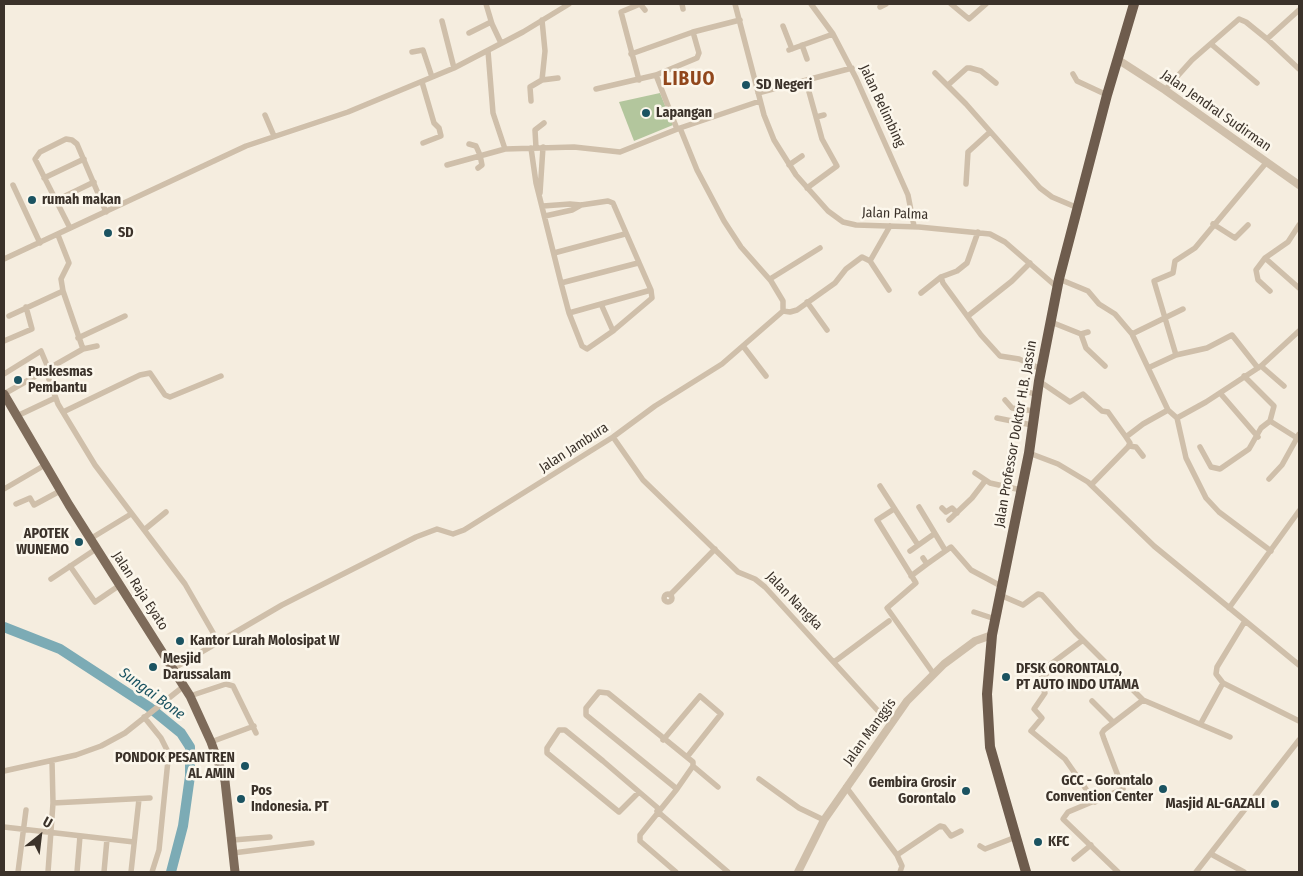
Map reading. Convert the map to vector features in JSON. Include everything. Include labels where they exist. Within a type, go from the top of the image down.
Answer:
[{"type":"highway","name":"Jalan Professor Doktor H.B. Jassin","points":[[1026,872],[990,747],[987,694],[992,635],[1029,453],[1041,369],[1058,284],[1107,95],[1134,4]]},
{"type":"main road","name":"Jalan Raja Eyato","points":[[4,394],[90,540],[174,668],[190,696],[211,742],[225,781],[235,872]]},
{"type":"street","points":[[486,4],[491,22],[501,44]]},
{"type":"street","points":[[4,260],[200,166],[274,136],[348,112],[454,68],[501,44],[569,4]]},
{"type":"street","name":"Jalan Palma","points":[[735,4],[760,101],[774,140],[789,165],[828,211],[843,222],[869,226],[914,226],[978,232],[990,234],[1005,242],[1058,284],[1088,291],[1099,304],[1115,314],[1132,334],[1168,410]]},
{"type":"street","name":"Jalan Belimbing","points":[[812,4],[833,34],[852,68],[908,196],[914,226]]},
{"type":"street","points":[[951,4],[969,19],[986,4]]},
{"type":"street","points":[[639,80],[621,12],[642,6]]},
{"type":"street","points":[[1267,39],[1299,10]]},
{"type":"street","points":[[1165,90],[1192,60],[1240,19],[1267,39],[1299,68]]},
{"type":"street","points":[[542,20],[545,51],[542,80]]},
{"type":"street","points":[[631,54],[693,32],[740,20]]},
{"type":"street","points":[[442,21],[454,68]]},
{"type":"street","points":[[470,33],[491,22]]},
{"type":"street","points":[[783,26],[790,50],[833,34]]},
{"type":"street","points":[[596,89],[656,75],[697,58],[698,52],[693,32]]},
{"type":"street","points":[[1211,44],[1257,83]]},
{"type":"street","points":[[802,46],[807,59]]},
{"type":"street","points":[[412,52],[423,50],[432,77]]},
{"type":"street","points":[[488,51],[493,113],[505,149]]},
{"type":"street","name":"Jalan Jendral Sudirman","points":[[1117,59],[1165,90],[1299,185]]},
{"type":"street","points":[[758,93],[852,68]]},
{"type":"street","points":[[948,85],[967,68],[981,70],[996,83]]},
{"type":"street","points":[[935,73],[948,85],[1040,188],[1052,197],[1078,208]]},
{"type":"street","points":[[1073,74],[1078,81],[1107,95]]},
{"type":"street","points":[[656,75],[678,129],[730,231],[741,248],[770,280],[784,301],[783,311],[794,312],[835,283],[846,269],[864,257],[870,261],[889,290]]},
{"type":"street","points":[[531,101],[530,87],[542,82],[542,80],[558,78]]},
{"type":"street","points":[[806,81],[822,139],[837,166],[807,188]]},
{"type":"street","points":[[422,82],[434,123],[439,128],[441,136],[423,143]]},
{"type":"street","points":[[447,165],[505,149],[574,147],[620,152],[678,129],[760,101]]},
{"type":"street","points":[[265,115],[274,136]]},
{"type":"street","points":[[816,117],[824,115]]},
{"type":"street","points":[[544,124],[536,130],[533,148],[536,183],[569,313],[582,346],[586,349],[613,331],[652,298],[651,290],[613,203],[608,201],[581,205],[545,216]]},
{"type":"street","points":[[966,184],[968,152],[990,132]]},
{"type":"street","points":[[70,228],[35,157],[66,139],[72,140],[77,144],[106,212]]},
{"type":"street","points":[[469,144],[475,144],[480,155],[482,164],[478,168]]},
{"type":"street","points":[[540,193],[543,147]]},
{"type":"street","points":[[789,165],[802,156]]},
{"type":"street","points":[[44,178],[84,159]]},
{"type":"street","points":[[1176,355],[1154,281],[1174,273],[1176,260],[1195,248],[1213,224],[1266,163]]},
{"type":"street","points":[[56,200],[94,182]]},
{"type":"street","points":[[13,185],[40,243]]},
{"type":"street","points":[[543,206],[581,205]]},
{"type":"street","points":[[553,206],[555,214]]},
{"type":"street","points":[[1213,224],[1235,238],[1248,225]]},
{"type":"street","points":[[1270,291],[1256,275],[1256,270],[1265,258],[1288,242],[1299,225]]},
{"type":"street","points":[[870,261],[890,226]]},
{"type":"street","points":[[921,293],[941,278],[957,271],[967,263],[978,232]]},
{"type":"street","points":[[554,253],[625,234]]},
{"type":"street","points":[[58,235],[69,263],[62,279],[63,292],[78,338],[84,349]]},
{"type":"street","points":[[770,280],[820,248]]},
{"type":"street","points":[[1265,258],[1299,288]]},
{"type":"street","points":[[561,283],[638,263]]},
{"type":"street","points":[[968,316],[1012,281],[1030,263]]},
{"type":"street","points":[[941,278],[948,291],[981,335],[1000,356],[1019,359],[1041,369]]},
{"type":"street","points":[[569,313],[651,290]]},
{"type":"street","points":[[9,316],[63,292]]},
{"type":"street","points":[[807,302],[827,330]]},
{"type":"street","points":[[601,304],[613,331]]},
{"type":"street","points":[[4,341],[32,329],[26,307]]},
{"type":"street","points":[[1132,334],[1184,309]]},
{"type":"street","name":"Jalan Jambura","points":[[174,668],[282,606],[399,545],[434,529],[453,534],[464,530],[613,438],[655,406],[726,360],[783,311]]},
{"type":"street","points":[[78,338],[126,316]]},
{"type":"street","points":[[1050,322],[1081,334],[1088,332]]},
{"type":"street","points":[[1177,418],[1259,367],[1299,331]]},
{"type":"street","points":[[1081,334],[1086,348],[1105,366]]},
{"type":"street","points":[[1148,368],[1176,355],[1207,348],[1232,335],[1259,367],[1284,386]]},
{"type":"street","points":[[4,394],[84,349],[97,346]]},
{"type":"street","points":[[743,346],[766,376]]},
{"type":"street","points":[[4,374],[41,351],[55,398],[103,478],[185,584],[219,643]]},
{"type":"street","points":[[63,412],[140,375],[150,373],[165,395],[170,398],[221,376]]},
{"type":"street","points":[[1200,447],[1209,464],[1217,470],[1230,464],[1249,449],[1263,426],[1270,421],[1274,406],[1244,376]]},
{"type":"street","points":[[1039,381],[1070,402],[1084,394],[1102,411],[1108,412],[1126,438],[1129,446]]},
{"type":"street","points":[[1020,389],[1037,395]]},
{"type":"street","points":[[1220,393],[1258,437]]},
{"type":"street","points":[[17,416],[55,398]]},
{"type":"street","points":[[1005,400],[1012,408],[1034,411]]},
{"type":"street","points":[[1126,438],[1143,424],[1168,410],[1177,418],[1186,458],[1206,498],[1219,512],[1271,551]]},
{"type":"street","points":[[997,418],[1032,425]]},
{"type":"street","points":[[1269,479],[1282,465],[1298,436],[1270,421]]},
{"type":"street","name":"Jalan Nangka","points":[[613,438],[643,480],[738,572],[754,579],[765,587],[890,724]]},
{"type":"street","points":[[1129,446],[1136,447],[1143,456]]},
{"type":"street","points":[[1091,485],[1129,446]]},
{"type":"street","points":[[1029,453],[1058,464],[1091,485],[1154,546],[1299,665]]},
{"type":"street","points":[[4,489],[45,465]]},
{"type":"street","points":[[975,473],[985,481],[1021,490]]},
{"type":"street","points":[[949,520],[985,481]]},
{"type":"street","points":[[880,486],[918,545]]},
{"type":"street","points":[[16,504],[30,498],[34,505],[60,491]]},
{"type":"street","points":[[918,507],[945,550]]},
{"type":"street","points":[[894,508],[878,520],[916,584],[887,608],[933,673]]},
{"type":"street","points":[[942,508],[946,512],[952,508],[957,513]]},
{"type":"street","points":[[1229,608],[1299,511]]},
{"type":"street","points":[[144,530],[166,512]]},
{"type":"street","points":[[90,540],[130,514]]},
{"type":"street","points":[[910,551],[934,534]]},
{"type":"street","points":[[911,576],[951,547],[972,570],[1024,605],[1038,594],[1042,595],[1083,640],[1143,700],[1201,723],[1230,737]]},
{"type":"street","points":[[51,579],[96,549]]},
{"type":"street","points":[[670,595],[715,549]]},
{"type":"street","points":[[923,558],[927,564]]},
{"type":"street","points":[[70,566],[95,602],[120,585]]},
{"type":"street","points":[[974,612],[995,619]]},
{"type":"street","points":[[834,662],[889,621]]},
{"type":"street","points":[[1245,621],[1217,668],[1216,674],[1223,682],[1299,721]]},
{"type":"street","name":"Jalan Manggis","points":[[798,872],[824,820],[890,724],[920,685],[975,641],[992,635]]},
{"type":"street","points":[[1083,640],[1047,667],[1046,675],[1040,680],[1045,693],[1034,709],[1042,718],[1031,731],[1065,759],[1095,802]]},
{"type":"street","points":[[1201,723],[1223,682]]},
{"type":"street","points":[[190,696],[226,684],[233,686],[256,733]]},
{"type":"street","points":[[4,771],[76,756],[111,741],[184,686]]},
{"type":"street","points":[[677,789],[586,715],[586,708],[599,692],[605,692],[663,740],[687,757],[693,766],[718,787]]},
{"type":"street","points":[[663,740],[700,696],[722,714],[687,757]]},
{"type":"street","points":[[1118,872],[1063,819],[1068,812],[1123,789],[1102,735],[1104,730],[1113,722],[1143,700]]},
{"type":"street","points":[[1092,701],[1113,722]]},
{"type":"street","points":[[145,717],[161,738],[167,750],[168,760],[159,850],[152,872]]},
{"type":"street","points":[[211,742],[254,726]]},
{"type":"street","points":[[638,792],[619,812],[547,753],[547,748],[559,730],[564,730],[638,792],[728,872]]},
{"type":"street","points":[[1196,872],[1212,854],[1299,740]]},
{"type":"street","points":[[48,872],[52,833],[52,761]]},
{"type":"street","points":[[676,872],[640,841],[640,835],[693,766]]},
{"type":"street","points":[[759,779],[799,808],[824,820]]},
{"type":"street","points":[[846,787],[897,856],[902,866],[900,872]]},
{"type":"street","points":[[53,803],[150,798]]},
{"type":"street","points":[[131,872],[139,799]]},
{"type":"street","points":[[18,872],[26,810]]},
{"type":"street","points":[[897,856],[940,826],[944,827],[951,836],[961,831]]},
{"type":"street","points":[[4,827],[134,842]]},
{"type":"street","points":[[77,872],[80,836]]},
{"type":"street","points":[[980,846],[985,849],[1016,836]]},
{"type":"street","points":[[232,840],[270,837]]},
{"type":"street","points":[[104,872],[107,839]]},
{"type":"street","points":[[234,853],[312,843]]},
{"type":"street","points":[[1074,859],[1091,845]]},
{"type":"street","points":[[1212,854],[1244,872]]},
{"type":"green space","name":"Lapangan","points":[[660,93],[673,125],[634,141],[619,102]]},
{"type":"waterway","name":"Sungai Bone","points":[[4,627],[60,649],[149,707],[181,733],[190,747],[190,776],[183,826],[171,872]]},
{"type":"place","name":"SD Negeri","points":[[746,85]]},
{"type":"place","name":"Lapangan","points":[[646,113]]},
{"type":"place","name":"rumah makan","points":[[32,200]]},
{"type":"place","name":"SD","points":[[108,233]]},
{"type":"place","name":"Puskesmas Pembantu","points":[[18,380]]},
{"type":"place","name":"APOTEK WUNEMO","points":[[79,542]]},
{"type":"place","name":"Kantor Lurah Molosipat W","points":[[180,641]]},
{"type":"place","name":"Mesjid Darussalam","points":[[153,667]]},
{"type":"place","name":"DFSK GORONTALO, PT AUTO INDO UTAMA","points":[[1006,677]]},
{"type":"place","name":"PONDOK PESANTREN AL AMIN","points":[[245,766]]},
{"type":"place","name":"GCC - Gorontalo Convention Center","points":[[1163,789]]},
{"type":"place","name":"Gembira Grosir Gorontalo","points":[[966,791]]},
{"type":"place","name":"Pos Indonesia. PT","points":[[241,799]]},
{"type":"place","name":"Masjid AL-GAZALI","points":[[1275,804]]},
{"type":"place","name":"KFC","points":[[1038,842]]},
{"type":"district","name":"LIBUO","points":[[689,80]]}]
